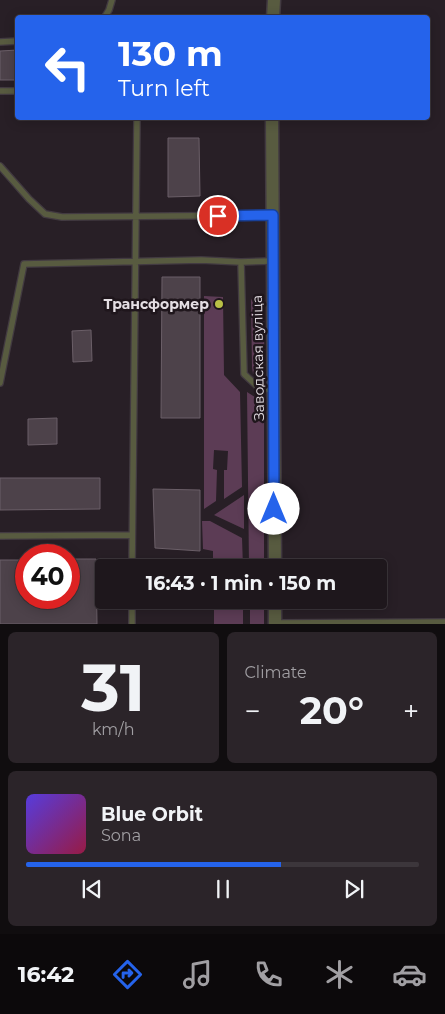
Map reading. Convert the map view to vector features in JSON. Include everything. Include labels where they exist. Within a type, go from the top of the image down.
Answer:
[{"type":"street","points":[[273,15],[274,0]]},
{"type":"street","name":"Заводская вуліца","points":[[272,120],[275,559]]},
{"type":"street","points":[[275,609],[275,624]]},
{"type":"lane","points":[[106,15],[112,0]]},
{"type":"lane","points":[[0,42],[15,41]]},
{"type":"lane","points":[[0,91],[15,91]]},
{"type":"lane","points":[[132,559],[138,120]]},
{"type":"lane","points":[[0,166],[45,214],[62,217],[273,215]]},
{"type":"lane","points":[[0,383],[24,264],[201,260],[272,261]]},
{"type":"lane","points":[[241,262],[244,374],[257,386],[274,391]]},
{"type":"lane","points":[[0,536],[132,535]]},
{"type":"lane","points":[[132,609],[132,624]]},
{"type":"lane","points":[[275,624],[445,622]]},
{"type":"shaded area","points":[[260,294],[263,303],[265,375],[253,374],[252,367],[251,301],[253,296]]},
{"type":"shaded area","points":[[204,296],[223,297],[224,375],[240,392],[242,487],[224,499],[224,470],[227,470],[228,451],[214,450],[213,469],[217,470],[216,501],[204,509]]},
{"type":"shaded area","points":[[247,392],[264,403],[264,559],[249,559]]},
{"type":"shaded area","points":[[244,495],[244,529],[214,515]]},
{"type":"shaded area","points":[[202,521],[210,521],[242,538],[243,559],[213,559],[213,551],[203,549]]},
{"type":"shaded area","points":[[214,609],[243,609],[243,624],[214,624]]},
{"type":"shaded area","points":[[250,609],[264,609],[264,624],[250,624]]},
{"type":"building","points":[[15,50],[15,80],[0,80],[0,51]]},
{"type":"building","points":[[168,138],[199,138],[200,196],[168,197]]},
{"type":"building","points":[[162,277],[200,277],[200,418],[161,418]]},
{"type":"building","points":[[91,330],[92,361],[73,362],[72,331]]},
{"type":"building","points":[[57,418],[57,444],[28,445],[28,419]]},
{"type":"building","points":[[0,478],[100,478],[100,509],[0,510]]},
{"type":"building","points":[[153,489],[200,490],[200,551],[155,548]]},
{"type":"building","points":[[80,559],[95,559],[95,609],[97,609],[97,624],[0,624],[0,560],[15,560],[15,609],[80,609]]},
{"type":"place","name":"Трансформер","points":[[219,304]]},
{"type":"route","points":[[218,216],[273,215],[274,509]]}]
